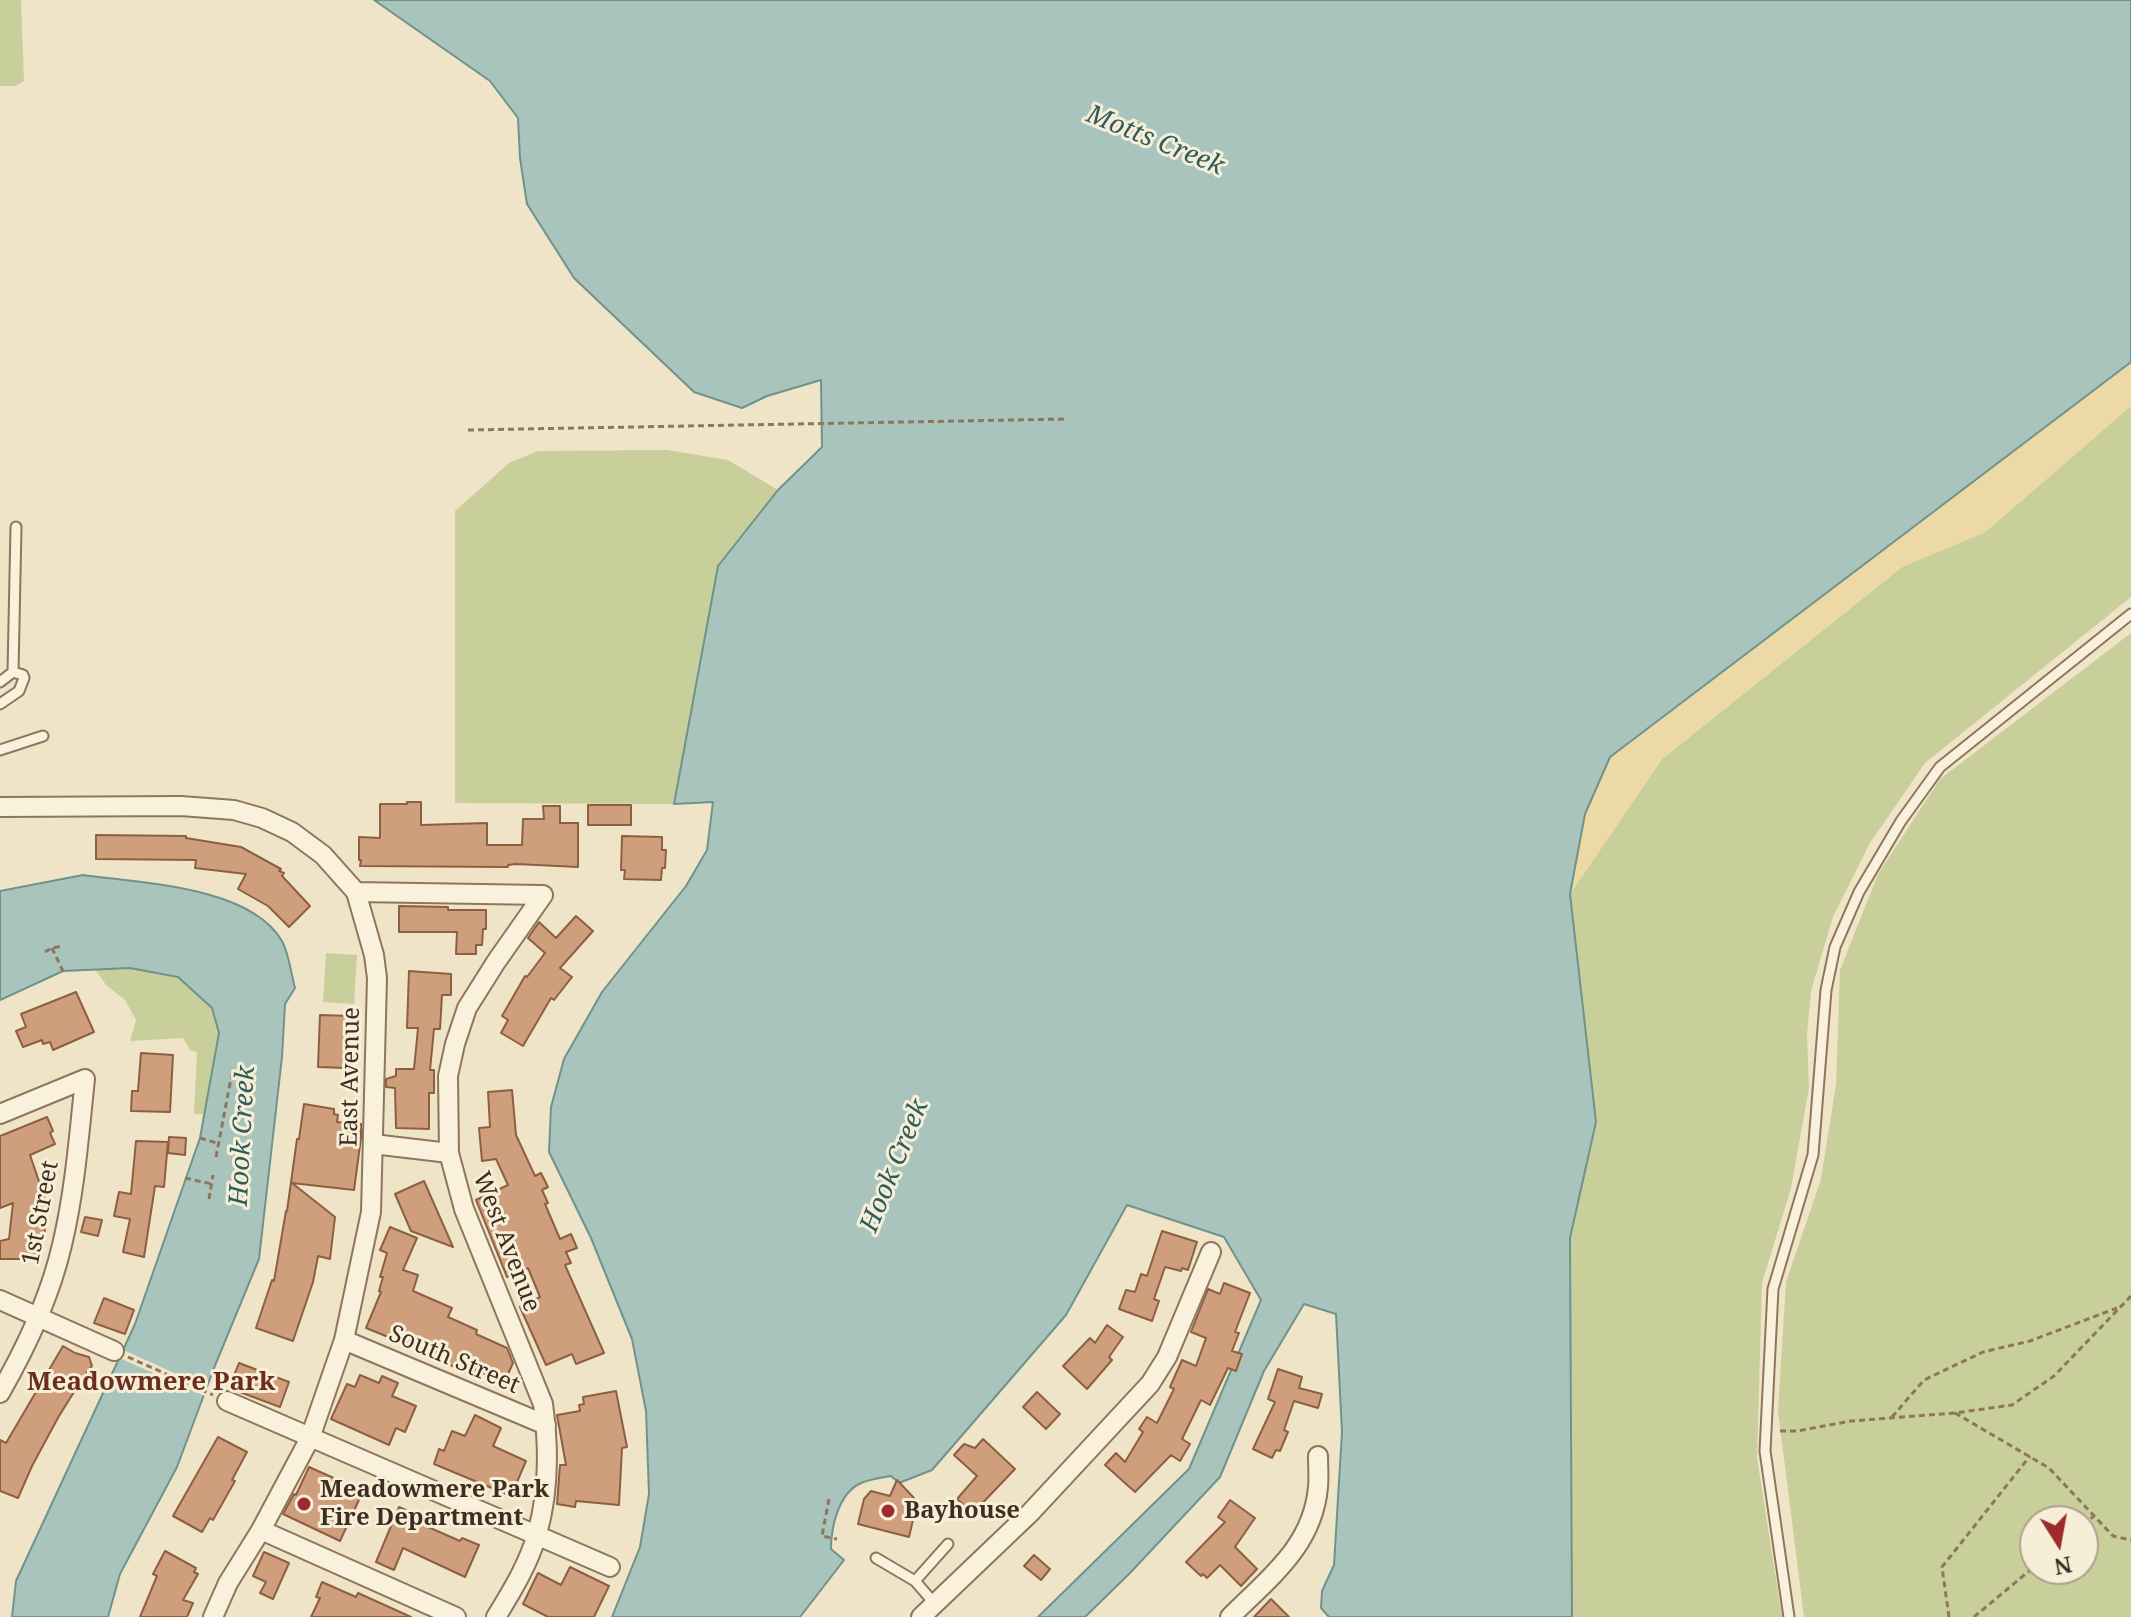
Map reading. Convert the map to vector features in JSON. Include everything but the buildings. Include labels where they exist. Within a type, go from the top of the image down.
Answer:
[{"type":"street","name":"East Avenue","points":[[0,807],[181,806],[234,810],[262,818],[292,832],[323,855],[356,892],[374,955],[377,978],[371,1212],[344,1340],[310,1438],[261,1530],[228,1583],[213,1617]]},
{"type":"street","name":"West Avenue","points":[[356,892],[543,895],[467,1008],[448,1076],[449,1153],[464,1209],[543,1404],[546,1425],[546,1493],[537,1536],[517,1581],[496,1617]]},
{"type":"street","name":"1st Street","points":[[0,1114],[85,1079],[73,1191],[55,1271],[38,1317],[0,1393]]},
{"type":"street","points":[[373,1144],[449,1153]]},
{"type":"street","points":[[921,1617],[1030,1513],[1150,1384],[1167,1357],[1211,1252]]},
{"type":"street","points":[[0,1300],[114,1351]]},
{"type":"street","name":"South Street","points":[[344,1340],[546,1425]]},
{"type":"street","points":[[227,1401],[610,1567]]},
{"type":"street","points":[[1230,1617],[1291,1556],[1303,1536],[1311,1521],[1318,1488],[1318,1456]]},
{"type":"street","points":[[261,1530],[456,1617]]},
{"type":"lane","points":[[13,672],[16,527]]},
{"type":"lane","points":[[1789,1617],[1765,1451],[1773,1289],[1813,1155],[1826,990],[1835,947],[1859,892],[1901,821],[1940,767],[2131,614]]},
{"type":"lane","points":[[0,682],[13,672]]},
{"type":"lane","points":[[0,704],[22,688],[23,675],[13,672]]},
{"type":"lane","points":[[0,750],[43,736]]},
{"type":"lane","points":[[915,1581],[948,1544]]},
{"type":"lane","points":[[876,1558],[915,1581],[935,1604]]},
{"type":"path","points":[[468,430],[1068,419]]},
{"type":"path","points":[[45,952],[62,946]]},
{"type":"path","points":[[52,948],[63,971]]},
{"type":"path","points":[[216,1157],[232,1073]]},
{"type":"path","points":[[200,1138],[217,1143]]},
{"type":"path","points":[[209,1199],[213,1175]]},
{"type":"path","points":[[185,1178],[212,1184]]},
{"type":"path","points":[[1767,1432],[2012,1405],[2054,1376],[2131,1296]]},
{"type":"path","points":[[1891,1418],[1924,1380],[1983,1352],[2030,1341],[2121,1306]]},
{"type":"path","points":[[114,1351],[227,1401]]},
{"type":"path","points":[[1955,1413],[2049,1468],[2084,1505]]},
{"type":"path","points":[[1949,1617],[1942,1567],[2030,1456]]},
{"type":"path","points":[[829,1499],[822,1536],[837,1539]]},
{"type":"path","points":[[2099,1521],[2113,1536],[2131,1540]]},
{"type":"path","points":[[1974,1617],[2019,1579]]},
{"type":"green space","points":[[0,0],[21,0],[24,81],[16,86],[0,86]]},
{"type":"green space","points":[[2131,406],[2131,597],[1925,763],[1870,843],[1833,917],[1811,991],[1807,1034],[1809,1088],[1791,1188],[1762,1283],[1757,1458],[1782,1617],[1572,1617],[1570,894],[1662,759],[1902,567],[1985,532]]},
{"type":"green space","points":[[667,450],[728,460],[778,490],[718,566],[674,804],[455,803],[455,511],[509,463],[538,451]]},
{"type":"green space","points":[[2131,633],[2131,1617],[1804,1617],[1778,1411],[1786,1282],[1821,1179],[1836,1084],[1840,970],[1878,874],[1940,779]]},
{"type":"green space","points":[[326,953],[357,955],[354,1004],[323,1002]]},
{"type":"green space","points":[[130,968],[178,977],[213,1008],[219,1033],[204,1114],[194,1114],[197,1052],[190,1050],[183,1038],[130,1041],[136,1020],[125,1000],[106,985],[95,969]]},
{"type":"sand","points":[[2131,355],[2131,406],[1985,532],[1902,567],[1662,759],[1570,894],[1585,814],[1610,757]]},
{"type":"water","points":[[374,0],[2131,0],[2131,362],[1610,757],[1585,814],[1570,894],[1596,1122],[1570,1238],[1572,1617],[1329,1617],[1321,1608],[1322,1591],[1334,1565],[1342,1432],[1336,1314],[1304,1304],[1264,1371],[1220,1477],[1085,1617],[1038,1617],[1189,1469],[1261,1300],[1224,1237],[1127,1205],[1066,1315],[932,1470],[899,1483],[891,1476],[867,1481],[846,1496],[834,1522],[831,1549],[844,1560],[800,1617],[612,1617],[640,1547],[649,1494],[646,1411],[632,1339],[591,1238],[549,1152],[551,1107],[564,1059],[602,992],[686,886],[707,850],[713,802],[674,804],[718,566],[778,490],[822,447],[821,380],[767,396],[742,408],[694,392],[574,278],[527,204],[518,118],[490,81]]},
{"type":"water","name":"Hook Creek","points":[[83,875],[192,890],[245,909],[267,923],[282,941],[295,988],[285,1004],[259,1259],[177,1467],[120,1574],[108,1617],[12,1617],[16,1581],[135,1324],[200,1138],[219,1033],[212,1008],[178,977],[130,968],[63,971],[0,1000],[0,891]]},
{"type":"pier","points":[[119,1348],[210,1389],[207,1397],[115,1356]]},
{"type":"place","name":"Meadowmere Park Fire Department","points":[[304,1504]]},
{"type":"place","name":"Bayhouse","points":[[888,1511]]},
{"type":"district","name":"Meadowmere Park","points":[[151,1383]]},
{"type":"water label","name":"Motts Creek","points":[[1155,141]]}]
